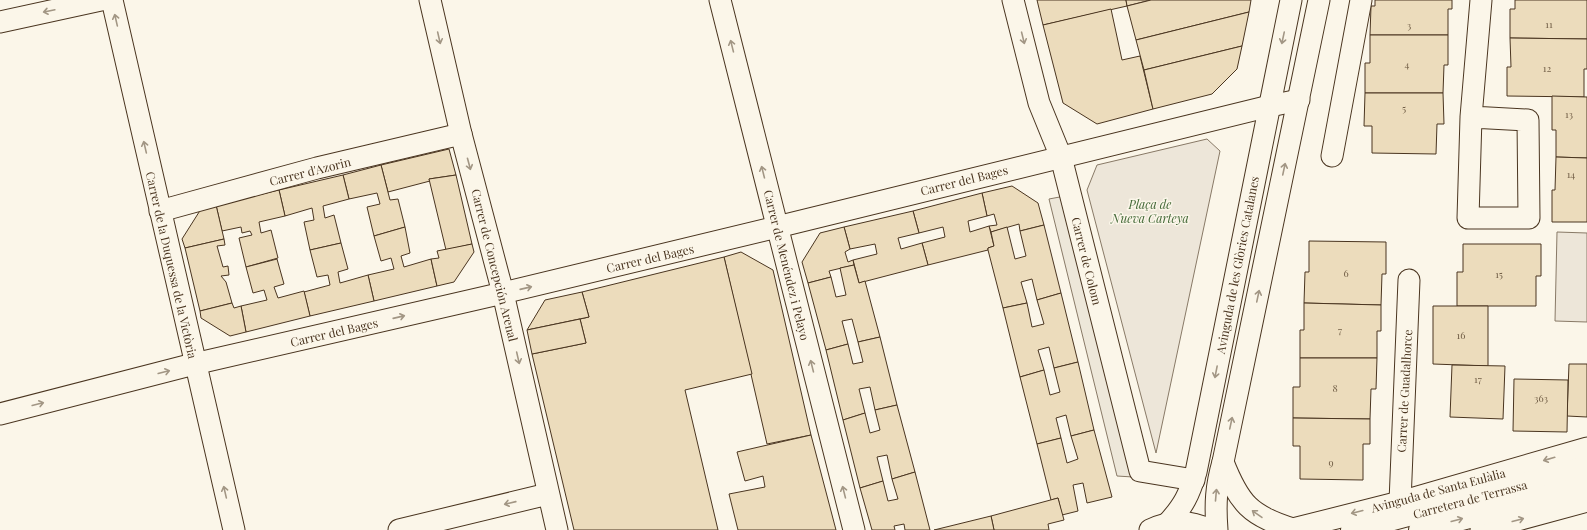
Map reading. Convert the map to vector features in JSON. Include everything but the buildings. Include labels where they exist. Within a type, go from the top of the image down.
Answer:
[{"type":"main road","name":"Carretera de Terrassa","points":[[1352,530],[1587,467]]},
{"type":"main road","name":"Carretera de Terrassa","points":[[1420,530],[1587,486]]},
{"type":"street","points":[[0,22],[101,0]]},
{"type":"street","name":"Carrer de la Duquessa de la Victòria","points":[[112,0],[194,364],[234,530]]},
{"type":"street","name":"Carrer de Concepción Arenal","points":[[430,0],[461,134],[503,293],[557,530]]},
{"type":"street","name":"Carrer de Menéndez i Pelayo","points":[[720,0],[854,530]]},
{"type":"street","name":"Carrer de Colom","points":[[1013,0],[1039,103],[1050,135],[1061,157],[1140,471],[1194,480]]},
{"type":"street","name":"Avinguda de les Glòries Catalanes","points":[[1159,526],[1181,508],[1190,493],[1194,480],[1291,0]]},
{"type":"street","points":[[1217,530],[1215,500],[1218,478],[1223,462],[1319,0]]},
{"type":"street","points":[[1332,156],[1361,0]]},
{"type":"street","points":[[1471,117],[1528,120],[1529,218],[1468,218],[1471,117],[1481,0]]},
{"type":"street","name":"Carrer del Bages","points":[[0,414],[194,364],[777,228],[1061,157],[1299,100]]},
{"type":"street","name":"Carrer d'Azorin","points":[[160,211],[317,168],[461,134]]},
{"type":"street","name":"Carrer de Guadalhorce","points":[[1400,502],[1409,280]]},
{"type":"street","name":"Avinguda de Santa Eulàlia","points":[[1291,529],[1400,502],[1587,448]]},
{"type":"street","points":[[1223,462],[1230,480],[1240,498],[1246,504],[1270,522],[1291,529]]},
{"type":"street","points":[[399,530],[548,494]]},
{"type":"street","points":[[1480,530],[1587,501]]},
{"type":"street","points":[[1159,526],[1192,523],[1210,530]]},
{"type":"green space","name":"Plaça de Nueva Carteya","points":[[1207,139],[1220,151],[1156,453],[1087,190],[1097,165]]},
{"type":"green space","points":[[1557,232],[1587,233],[1587,322],[1555,321]]},
{"type":"shaded area","points":[[1065,196],[1133,477],[1117,476],[1049,199]]}]
